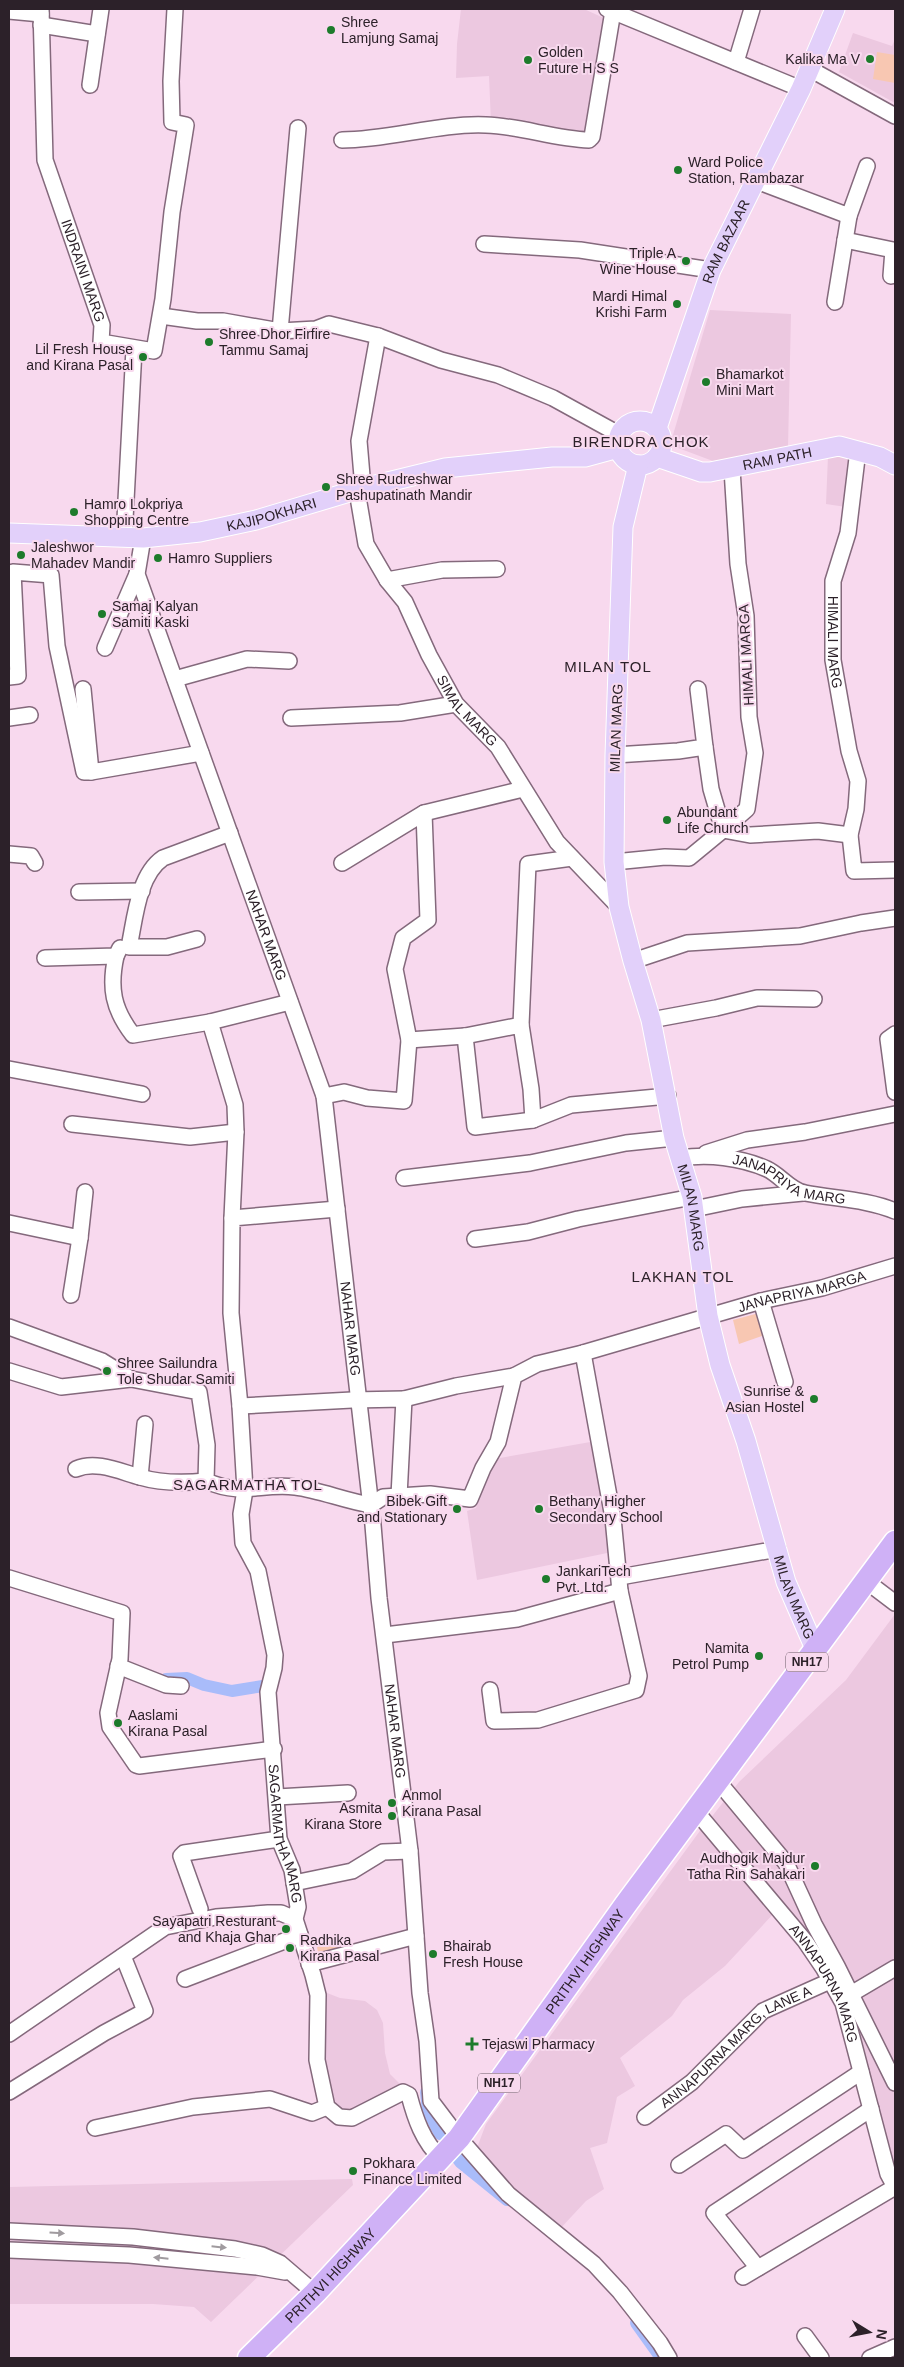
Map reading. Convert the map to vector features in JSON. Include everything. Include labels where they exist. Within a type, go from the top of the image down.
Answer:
[{"type":"highway","name":"PRITHVI HIGHWAY","points":[[248,2358],[315,2293],[459,2138],[695,1810],[816,1651],[895,1542]]},
{"type":"main road","name":"RAM BAZAAR","points":[[657,428],[711,270],[754,180],[801,89],[835,9]]},
{"type":"main road","points":[[639,420],[652,423],[657,428],[662,442],[657,457],[645,465],[638,465],[625,460],[619,440],[627,424],[639,420]]},
{"type":"main road","name":"KAJIPOKHARI","points":[[9,533],[143,538],[200,532],[256,520],[446,468],[552,457],[585,458],[619,440]]},
{"type":"main road","name":"RAM PATH","points":[[657,457],[701,472],[732,469],[839,446],[880,456],[895,465]]},
{"type":"main road","name":"MILAN MARG","points":[[638,465],[624,527],[614,755],[614,862],[619,907],[651,1020],[668,1096],[674,1138],[693,1203],[708,1316],[720,1364],[746,1441],[786,1582],[816,1651]]},
{"type":"street","points":[[90,85],[101,9]]},
{"type":"street","points":[[124,538],[134,349],[154,351],[161,316],[172,212],[186,125],[172,122],[171,80],[175,9]]},
{"type":"street","points":[[736,62],[752,9]]},
{"type":"street","points":[[342,140],[360,140],[442,128],[486,125],[589,140],[592,137],[610,10],[801,89]]},
{"type":"street","points":[[9,11],[41,16],[97,34]]},
{"type":"street","name":"INDRAINI MARG","points":[[41,16],[45,160],[102,325],[101,342],[134,349]]},
{"type":"street","points":[[810,69],[895,116]]},
{"type":"street","points":[[280,331],[298,128]]},
{"type":"street","points":[[835,302],[849,216],[867,166]]},
{"type":"street","points":[[754,180],[849,216]]},
{"type":"street","points":[[845,240],[893,250],[891,276]]},
{"type":"street","points":[[484,244],[580,250],[711,270]]},
{"type":"street","points":[[161,316],[197,321],[223,321],[280,331],[316,329],[329,324],[378,336],[441,360],[498,375],[553,398],[612,432],[619,440]]},
{"type":"street","name":"SIMAL MARG","points":[[378,336],[365,395],[359,441],[360,490],[366,544],[387,580],[405,602],[429,655],[456,704],[498,747],[557,842],[619,907]]},
{"type":"street","name":"HIMALI MARG","points":[[858,450],[848,533],[833,581],[833,660],[849,751],[858,781],[856,808],[850,835],[854,871],[895,870]]},
{"type":"street","name":"HIMALI MARGA","points":[[614,862],[665,857],[689,858],[747,808],[755,753],[749,717],[746,616],[738,564],[732,469]]},
{"type":"street","name":"NAHAR MARG","points":[[143,538],[137,574],[324,1096],[355,1400],[410,1851],[432,2101]]},
{"type":"street","points":[[387,580],[442,570],[497,569]]},
{"type":"street","points":[[9,677],[18,676],[13,572],[51,575],[57,646],[65,691],[84,772],[201,753]]},
{"type":"street","points":[[105,648],[137,574]]},
{"type":"street","points":[[175,679],[247,659],[289,661]]},
{"type":"street","points":[[83,689],[91,772]]},
{"type":"street","points":[[698,689],[711,789],[723,830],[750,835],[818,831],[850,835]]},
{"type":"street","points":[[291,718],[400,713],[456,704]]},
{"type":"street","points":[[9,718],[30,715]]},
{"type":"street","points":[[614,755],[678,751],[705,747]]},
{"type":"street","points":[[342,863],[424,813],[523,789]]},
{"type":"street","points":[[324,1096],[344,1092],[367,1098],[404,1101],[409,1040],[395,969],[403,938],[428,920],[424,813]]},
{"type":"street","points":[[129,947],[142,891],[153,865],[163,858],[230,833]]},
{"type":"street","points":[[9,854],[31,856],[35,863]]},
{"type":"street","points":[[533,1120],[531,1089],[521,1025],[528,864],[572,858]]},
{"type":"street","points":[[79,892],[142,891]]},
{"type":"street","points":[[633,961],[687,943],[800,936],[861,922],[895,918]]},
{"type":"street","points":[[197,939],[168,946],[119,948],[112,975],[113,994],[120,1018],[133,1035],[210,1022],[290,1002]]},
{"type":"street","points":[[45,958],[116,956]]},
{"type":"street","points":[[651,1020],[757,998],[814,999]]},
{"type":"street","name":"SAGARMATHA MARG","points":[[210,1022],[235,1104],[236,1132],[232,1218],[231,1313],[240,1406],[245,1490],[241,1514],[242,1543],[258,1571],[275,1654],[274,1668],[268,1692],[274,1749],[279,1839],[288,1856],[298,1907],[295,1919],[318,1995],[317,2060],[327,2107]]},
{"type":"street","points":[[409,1040],[465,1036],[521,1025]]},
{"type":"street","points":[[895,1034],[888,1039],[895,1092]]},
{"type":"street","points":[[465,1036],[475,1127],[533,1120],[572,1105],[668,1096]]},
{"type":"street","points":[[9,1069],[142,1094]]},
{"type":"street","points":[[702,1155],[747,1140],[805,1132],[895,1114]]},
{"type":"street","points":[[72,1124],[190,1137],[236,1132]]},
{"type":"street","points":[[404,1178],[530,1163],[626,1143],[674,1138]]},
{"type":"street","name":"JANAPRIYA MARG","points":[[680,1158],[702,1155],[736,1160],[767,1169],[803,1193],[845,1198],[895,1211]]},
{"type":"street","points":[[71,1295],[85,1192]]},
{"type":"street","points":[[475,1239],[528,1232],[578,1219],[693,1203],[803,1193]]},
{"type":"street","points":[[232,1218],[337,1209]]},
{"type":"street","points":[[9,1223],[80,1238]]},
{"type":"street","name":"JANAPRIYA MARGA","points":[[240,1406],[404,1399],[456,1386],[514,1376],[537,1364],[583,1353],[761,1301],[822,1288],[895,1266]]},
{"type":"street","points":[[761,1301],[785,1382]]},
{"type":"street","points":[[9,1327],[102,1361],[131,1379]]},
{"type":"street","points":[[490,1690],[494,1721],[538,1720],[636,1690],[639,1676],[620,1584],[610,1501],[583,1353]]},
{"type":"street","points":[[9,1371],[61,1387],[131,1379],[201,1393],[208,1445],[206,1481]]},
{"type":"street","points":[[76,1469],[84,1465],[127,1472],[140,1477],[192,1482],[206,1481],[231,1490],[293,1487],[367,1505],[383,1497],[430,1494],[470,1499],[483,1468],[498,1442],[514,1376]]},
{"type":"street","points":[[400,1496],[404,1399]]},
{"type":"street","points":[[140,1477],[145,1424]]},
{"type":"street","points":[[385,1635],[517,1618],[620,1584],[778,1549]]},
{"type":"street","name":"SAGARMATHA MARG","points":[[9,1578],[122,1613],[118,1666],[108,1713],[109,1722],[120,1744],[136,1765],[198,1760],[274,1749]]},
{"type":"street","points":[[866,1581],[895,1603]]},
{"type":"street","points":[[118,1666],[166,1685],[181,1686]]},
{"type":"street","points":[[717,1780],[786,1863],[814,1924],[895,2083]]},
{"type":"street","points":[[276,1797],[348,1793]]},
{"type":"street","name":"ANNAPURNA MARG","points":[[695,1810],[799,1933],[814,1953],[843,2003],[888,2174],[895,2187]]},
{"type":"street","points":[[200,1909],[181,1856],[184,1853],[279,1839]]},
{"type":"street","points":[[294,1883],[352,1871],[383,1852],[410,1851]]},
{"type":"street","name":"SAGARMATHA MARG","points":[[9,2034],[165,1927],[181,1923],[268,1913],[281,1913],[295,1919]]},
{"type":"street","points":[[184,1978],[300,1935]]},
{"type":"street","points":[[309,1964],[416,1936]]},
{"type":"street","points":[[9,2092],[104,2033],[145,2011],[123,1956]]},
{"type":"street","points":[[851,1994],[895,1968]]},
{"type":"street","name":"ANNAPURNA MARG, LANE A","points":[[645,2117],[692,2082],[763,2011],[830,1981]]},
{"type":"street","points":[[679,2165],[726,2134],[743,2150],[861,2072]]},
{"type":"street","points":[[95,2128],[193,2107],[270,2099],[312,2114],[327,2107],[339,2117],[352,2118],[403,2092],[409,2095],[414,2114],[428,2143],[441,2158]]},
{"type":"street","points":[[419,2122],[432,2101],[459,2138],[508,2194],[594,2264],[620,2292],[660,2343],[669,2358]]},
{"type":"street","points":[[758,2268],[714,2213],[871,2109]]},
{"type":"street","points":[[743,2277],[895,2187]]},
{"type":"street","points":[[9,2231],[133,2237],[235,2249],[262,2255],[280,2263],[315,2293]]},
{"type":"street","points":[[9,2250],[129,2255],[257,2267],[296,2276]]},
{"type":"street","points":[[805,2336],[821,2358]]},
{"type":"street","points":[[870,2358],[895,2347]]},
{"type":"shaded area","name":"Golden Future H S S","points":[[461,9],[584,9],[606,19],[587,136],[491,123],[489,76],[456,78]]},
{"type":"shaded area","name":"Kalika Ma V","points":[[853,33],[892,46],[895,39],[895,103],[839,72]]},
{"type":"shaded area","points":[[877,52],[895,55],[895,83],[873,79]]},
{"type":"shaded area","points":[[710,310],[791,314],[788,447],[721,464],[670,445]]},
{"type":"shaded area","points":[[828,456],[854,458],[846,507],[826,504]]},
{"type":"shaded area","points":[[759,1313],[765,1335],[739,1344],[733,1320]]},
{"type":"shaded area","name":"Bethany Higher Secondary School","points":[[596,1441],[612,1552],[477,1580],[467,1511],[476,1508],[489,1464],[500,1458]]},
{"type":"shaded area","points":[[895,1614],[895,2174],[855,2023],[710,1819],[739,1782],[846,1680]]},
{"type":"shaded area","points":[[702,1828],[775,1912],[725,1966],[683,2000],[672,2016],[620,2058],[635,2086],[617,2097],[607,2143],[590,2148],[604,2189],[586,2201],[558,2231],[475,2153],[486,2124]]},
{"type":"shaded area","points":[[342,1936],[344,1951],[319,1957],[316,1942]]},
{"type":"shaded area","points":[[322,1991],[340,1998],[365,2001],[377,2010],[383,2023],[385,2053],[390,2074],[402,2086],[351,2115],[332,2106],[323,2075]]},
{"type":"shaded area","points":[[352,2179],[353,2185],[211,2322],[194,2307],[153,2304],[9,2304],[9,2187]]},
{"type":"waterway","points":[[166,1679],[187,1678],[204,1685],[232,1691],[263,1686]]},
{"type":"waterway","points":[[426,2092],[428,2111],[440,2134]]},
{"type":"waterway","points":[[457,2158],[507,2200]]},
{"type":"waterway","points":[[636,2323],[661,2358]]},
{"type":"place","name":"Shree Lamjung Samaj","points":[[331,30]]},
{"type":"place","name":"Kalika Ma V","points":[[870,59]]},
{"type":"place","name":"Golden Future H S S","points":[[528,60]]},
{"type":"place","name":"Ward Police Station, Rambazar","points":[[678,170]]},
{"type":"place","name":"Triple A Wine House","points":[[686,261]]},
{"type":"place","name":"Mardi Himal Krishi Farm","points":[[677,304]]},
{"type":"place","name":"Shree Dhor Firfire Tammu Samaj","points":[[209,342]]},
{"type":"place","name":"Lil Fresh House and Kirana Pasal","points":[[143,357]]},
{"type":"place","name":"Bhamarkot Mini Mart","points":[[706,382]]},
{"type":"place","name":"Shree Rudreshwar Pashupatinath Mandir","points":[[326,487]]},
{"type":"place","name":"Hamro Lokpriya Shopping Centre","points":[[74,512]]},
{"type":"place","name":"Jaleshwor Mahadev Mandir","points":[[21,555]]},
{"type":"place","name":"Hamro Suppliers","points":[[158,558]]},
{"type":"place","name":"Samaj Kalyan Samiti Kaski","points":[[102,614]]},
{"type":"place","name":"Abundant Life Church","points":[[667,820]]},
{"type":"place","name":"Shree Sailundra Tole Shudar Samiti","points":[[107,1371]]},
{"type":"place","name":"Sunrise & Asian Hostel","points":[[814,1399]]},
{"type":"place","name":"Bibek Gift and Stationary","points":[[457,1509]]},
{"type":"place","name":"Bethany Higher Secondary School","points":[[539,1509]]},
{"type":"place","name":"JankariTech Pvt. Ltd.","points":[[546,1579]]},
{"type":"place","name":"Namita Petrol Pump","points":[[759,1656]]},
{"type":"place","name":"Aaslami Kirana Pasal","points":[[118,1723]]},
{"type":"place","name":"Anmol Kirana Pasal","points":[[392,1803]]},
{"type":"place","name":"Asmita Kirana Store","points":[[392,1816]]},
{"type":"place","name":"Audhogik Majdur Tatha Rin Sahakari","points":[[815,1866]]},
{"type":"place","name":"Sayapatri Resturant and Khaja Ghar","points":[[286,1929]]},
{"type":"place","name":"Radhika Kirana Pasal","points":[[290,1948]]},
{"type":"place","name":"Bhairab Fresh House","points":[[433,1954]]},
{"type":"place","name":"Tejaswi Pharmacy","points":[[472,2044]]},
{"type":"place","name":"Pokhara Finance Limited","points":[[353,2171]]},
{"type":"district","name":"BIRENDRA CHOK","points":[[641,442]]},
{"type":"district","name":"MILAN TOL","points":[[608,667]]},
{"type":"district","name":"LAKHAN TOL","points":[[683,1277]]},
{"type":"district","name":"SAGARMATHA TOL","points":[[248,1485]]}]
